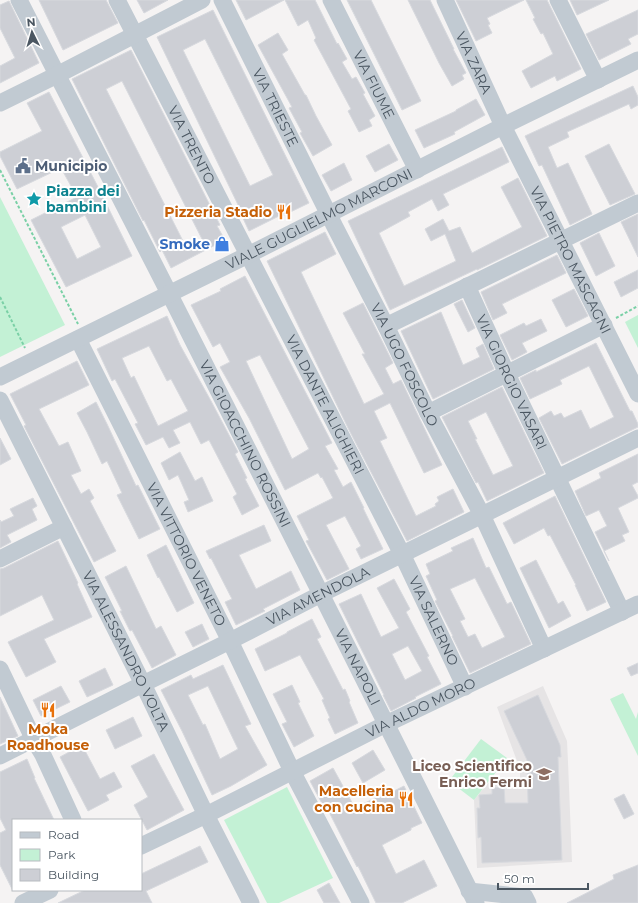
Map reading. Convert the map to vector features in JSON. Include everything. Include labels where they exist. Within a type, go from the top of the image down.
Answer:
[{"type":"street","name":"VIA GIOACCHINO ROSSINI","points":[[19,0],[321,594]]},
{"type":"street","name":"VIA TRENTO","points":[[117,0],[248,255]]},
{"type":"street","points":[[0,103],[202,0]]},
{"type":"street","name":"VIA TRIESTE","points":[[222,0],[329,214]]},
{"type":"street","name":"VIA FIUME","points":[[331,0],[417,170]]},
{"type":"street","name":"VIA ZARA","points":[[445,0],[503,126]]},
{"type":"street","points":[[558,0],[598,80]]},
{"type":"street","name":"VIALE GUGLIELMO MARCONI","points":[[0,377],[248,255],[503,126],[598,80],[636,65]]},
{"type":"street","name":"VIA PIETRO MASCAGNI","points":[[503,126],[638,394]]},
{"type":"street","points":[[386,326],[638,203]]},
{"type":"street","name":"VIA UGO FOSCOLO","points":[[329,214],[428,413],[482,516],[544,649]]},
{"type":"street","name":"VIA DANTE ALIGHIERI","points":[[248,255],[402,554]]},
{"type":"street","name":"VIA GIORGIO VASARI","points":[[467,286],[507,374],[622,612]]},
{"type":"street","points":[[428,413],[604,325]]},
{"type":"street","name":"VIA VITTORIO VENETO","points":[[81,338],[230,641],[292,771],[361,903]]},
{"type":"street","name":"VIA ALESSANDRO VOLTA","points":[[0,400],[251,903]]},
{"type":"street","name":"VIA AMENDOLA","points":[[0,756],[321,594],[638,438]]},
{"type":"street","points":[[0,559],[64,528]]},
{"type":"street","name":"VIA SALERNO","points":[[402,554],[465,687]]},
{"type":"street","name":"VIA NAPOLI","points":[[321,594],[472,897]]},
{"type":"street","name":"VIA ALDO MORO","points":[[142,846],[206,815],[386,724],[638,604]]},
{"type":"street","points":[[0,669],[34,740],[43,754],[72,819]]},
{"type":"street","points":[[24,903],[48,891]]},
{"type":"street","points":[[472,897],[525,897],[528,903]]},
{"type":"path","points":[[0,170],[1,175],[81,338]]},
{"type":"path","points":[[0,297],[25,348]]},
{"type":"path","points":[[604,325],[638,306]]},
{"type":"shaded area","name":"Liceo Scientifico Enrico Fermi","points":[[543,686],[567,741],[572,862],[477,868],[474,800],[488,783],[520,779],[520,769],[497,707]]},
{"type":"green space","points":[[0,197],[65,325],[0,357]]},
{"type":"green space","points":[[638,315],[638,348],[625,322]]},
{"type":"green space","points":[[623,693],[636,719],[638,712],[638,756],[610,699]]},
{"type":"green space","points":[[481,739],[507,758],[474,800],[449,781]]},
{"type":"green space","points":[[287,787],[333,878],[279,903],[267,903],[224,820]]},
{"type":"building","points":[[39,0],[106,0],[118,23],[63,50]]},
{"type":"building","points":[[137,0],[168,0],[144,13]]},
{"type":"building","points":[[236,0],[284,0],[246,20]]},
{"type":"building","points":[[285,0],[315,0],[337,44],[338,43],[347,59],[342,62],[352,79],[356,77],[365,93],[363,94],[375,116],[369,120],[372,126],[359,132],[348,111],[351,109],[314,40],[316,38],[308,20],[298,26]]},
{"type":"building","points":[[347,0],[371,0],[421,101],[402,110]]},
{"type":"building","points":[[408,0],[430,0],[466,73],[462,75],[464,79],[452,86]]},
{"type":"building","points":[[456,0],[524,0],[487,18],[490,24],[488,25],[492,33],[476,41]]},
{"type":"building","points":[[526,0],[547,0],[581,69],[557,81],[555,76],[531,88],[522,71],[553,54],[543,33],[541,34],[533,19],[535,18]]},
{"type":"building","points":[[570,0],[609,0],[577,15]]},
{"type":"building","points":[[9,1],[39,63],[0,83],[0,66],[15,58],[0,28],[0,5]]},
{"type":"building","points":[[213,10],[309,203],[249,231],[241,214],[242,213],[157,37]],"holes":[[[205,39],[273,175],[250,186],[183,50]]]},
{"type":"building","points":[[638,10],[638,34],[628,39],[631,44],[599,60],[586,34]]},
{"type":"building","points":[[278,33],[288,50],[282,54],[306,95],[332,145],[313,156],[300,133],[302,132],[289,108],[292,107],[258,45]]},
{"type":"building","points":[[131,50],[220,225],[217,226],[225,240],[171,268],[162,250],[160,252],[144,220],[143,221],[72,79]],"holes":[[[122,81],[203,241],[187,249],[106,89]]]},
{"type":"building","points":[[633,86],[638,97],[638,105],[631,109],[629,104],[567,132],[569,137],[548,147],[557,168],[568,163],[592,214],[570,225],[542,165],[539,166],[525,136]]},
{"type":"building","points":[[49,92],[132,256],[66,287],[31,220],[77,197],[61,168],[17,189],[0,156],[0,152],[42,131],[27,103]],"holes":[[[85,215],[101,247],[77,259],[61,227]]]},
{"type":"building","points":[[476,99],[485,115],[454,132],[455,134],[424,148],[415,130],[456,111]]},
{"type":"building","points":[[389,144],[398,160],[375,172],[366,156]]},
{"type":"building","points":[[609,144],[635,194],[610,205],[585,156]]},
{"type":"building","points":[[502,147],[509,162],[443,194],[449,205],[438,211],[432,199],[408,212],[410,216],[379,233],[404,286],[456,261],[445,234],[431,241],[425,229],[443,219],[449,231],[460,227],[472,253],[522,227],[501,187],[518,178],[547,236],[390,310],[348,221]]},
{"type":"building","points":[[344,163],[352,180],[331,191],[322,175]]},
{"type":"building","points":[[638,214],[638,257],[621,222]]},
{"type":"building","points":[[325,232],[336,254],[301,272],[364,404],[384,394],[362,354],[365,354],[343,313],[363,303],[393,363],[385,368],[393,384],[401,380],[442,465],[424,473],[390,403],[374,411],[387,438],[380,441],[416,516],[436,506],[435,504],[439,501],[437,497],[453,489],[464,512],[407,541],[349,430],[267,261]]},
{"type":"building","points":[[599,233],[615,266],[596,276],[580,243]]},
{"type":"building","points":[[557,255],[566,273],[502,304],[507,313],[493,320],[481,292]]},
{"type":"building","points":[[638,270],[638,288],[621,297],[614,282]]},
{"type":"building","points":[[245,276],[332,443],[325,446],[338,469],[334,470],[343,487],[351,482],[383,549],[361,559],[356,549],[361,546],[345,516],[326,525],[349,569],[327,580],[306,541],[309,540],[297,516],[333,498],[322,477],[321,478],[318,473],[285,490],[249,418],[220,367],[230,362],[220,343],[213,347],[191,305],[221,291],[220,289]],"holes":[[[260,355],[309,449],[292,459],[246,361]]]},
{"type":"building","points":[[574,289],[588,316],[566,327],[552,300]]},
{"type":"building","points":[[462,300],[475,328],[468,332],[454,304]]},
{"type":"building","points":[[441,312],[463,365],[480,357],[476,348],[483,344],[494,369],[433,399],[401,331]]},
{"type":"building","points":[[167,316],[180,345],[238,452],[235,454],[247,478],[245,479],[259,506],[242,515],[233,497],[237,494],[209,440],[201,444],[190,422],[173,430],[180,443],[169,448],[163,437],[146,445],[135,424],[138,423],[115,379],[112,381],[97,349]],"holes":[[[149,346],[167,381],[171,379],[188,411],[158,426],[134,376],[131,378],[122,358]]]},
{"type":"building","points":[[541,319],[547,331],[522,343],[527,352],[512,360],[500,335],[524,323],[526,326]]},
{"type":"building","points":[[596,343],[630,411],[632,411],[638,427],[562,464],[539,418],[551,411],[554,416],[561,413],[564,418],[581,410],[590,429],[614,417],[589,366],[560,380],[562,384],[530,399],[520,378],[536,370],[536,372]]},
{"type":"building","points":[[77,361],[89,385],[39,409],[59,446],[68,442],[81,471],[71,475],[81,494],[89,489],[94,498],[90,501],[116,551],[94,562],[24,426],[26,425],[10,394]]},
{"type":"building","points":[[502,387],[544,473],[487,501],[442,417]],"holes":[[[486,412],[513,466],[493,475],[475,439],[477,439],[468,421]]]},
{"type":"building","points":[[96,402],[136,486],[138,485],[160,529],[139,539],[117,495],[122,493],[107,461],[102,464],[77,413]]},
{"type":"building","points":[[0,438],[11,459],[0,465]]},
{"type":"building","points":[[180,452],[195,481],[202,477],[213,501],[188,512],[184,502],[189,500],[178,475],[169,480],[161,463]]},
{"type":"building","points":[[638,454],[638,482],[632,485],[638,498],[618,508],[629,532],[622,535],[625,541],[604,551],[595,532],[607,526],[599,510],[586,516],[575,491],[601,478],[599,473]]},
{"type":"building","points":[[555,496],[606,602],[587,611],[576,585],[550,535],[548,536],[544,528],[514,544],[503,523]]},
{"type":"building","points":[[33,498],[37,506],[32,509],[37,520],[7,535],[11,542],[0,548],[0,520],[1,522],[14,516],[10,509]]},
{"type":"building","points":[[264,525],[271,541],[239,555],[256,589],[291,571],[300,590],[263,609],[265,611],[236,625],[225,602],[232,599],[206,551]]},
{"type":"building","points":[[473,538],[486,568],[489,567],[507,604],[511,602],[531,644],[470,673],[435,601],[437,600],[426,576],[430,574],[426,564],[453,551],[451,548]],"holes":[[[475,578],[505,637],[482,648],[475,634],[468,637],[460,621],[465,619],[450,589]]]},
{"type":"building","points":[[58,541],[92,617],[44,639],[56,662],[26,677],[8,642],[54,620],[42,595],[0,616],[0,569]]},
{"type":"building","points":[[166,545],[194,603],[177,612],[147,555]]},
{"type":"building","points":[[536,560],[558,604],[563,601],[571,616],[549,628],[520,568]]},
{"type":"building","points":[[126,566],[156,629],[161,626],[176,655],[152,668],[132,630],[130,631],[105,577]]},
{"type":"building","points":[[394,579],[410,609],[406,612],[429,656],[427,657],[441,684],[391,711],[339,604],[361,594],[381,637],[399,628],[377,588]],"holes":[[[408,646],[422,671],[405,680],[392,654]]]},
{"type":"building","points":[[312,619],[321,637],[317,639],[343,690],[345,689],[358,723],[335,734],[322,700],[324,699],[300,655],[265,671],[255,649]]},
{"type":"building","points":[[202,624],[209,639],[193,647],[185,632]]},
{"type":"building","points":[[638,663],[638,673],[631,676],[627,668]]},
{"type":"building","points":[[223,665],[251,724],[245,726],[267,765],[212,795],[161,690],[191,675],[193,679]],"holes":[[[208,686],[238,749],[220,759],[205,724],[203,725],[188,695]]]},
{"type":"building","points":[[105,668],[113,685],[87,697],[79,681]]},
{"type":"building","points":[[292,685],[300,702],[298,703],[314,736],[294,747],[282,724],[287,722],[273,694]]},
{"type":"building","points":[[61,686],[70,702],[41,716],[33,700]]},
{"type":"building","name":"Liceo Scientifico Enrico Fermi","points":[[538,695],[560,745],[561,757],[558,757],[562,860],[482,863],[481,837],[478,838],[477,808],[480,808],[479,795],[492,794],[492,788],[504,787],[505,803],[528,803],[527,760],[504,711]]},
{"type":"building","points":[[0,697],[18,736],[0,744]]},
{"type":"building","points":[[133,717],[142,736],[115,749],[106,730]]},
{"type":"building","points":[[82,745],[100,779],[114,772],[122,787],[106,795],[109,800],[88,811],[60,757]]},
{"type":"building","points":[[373,750],[385,770],[363,783],[352,763]]},
{"type":"building","points":[[154,754],[184,810],[147,830],[134,805],[148,797],[131,766]]},
{"type":"building","points":[[27,759],[34,778],[54,819],[12,819],[12,889],[0,865],[0,833],[6,830],[0,818],[0,772]]},
{"type":"building","points":[[333,768],[355,808],[391,790],[392,792],[404,786],[422,823],[382,845],[396,874],[424,860],[437,886],[402,903],[376,903],[328,810],[326,811],[310,781]]},
{"type":"building","points":[[624,794],[634,814],[624,819],[614,799]]},
{"type":"building","points":[[200,846],[208,862],[146,891],[152,903],[58,903],[83,891],[142,891],[142,874]]},
{"type":"building","points":[[638,865],[638,903],[567,903],[614,879],[613,875]]},
{"type":"building","points":[[329,883],[340,903],[324,903],[317,890]]},
{"type":"place","name":"Municipio","points":[[23,166]]},
{"type":"place","name":"Piazza dei bambini","points":[[34,199]]},
{"type":"place","name":"Pizzeria Stadio","points":[[284,212]]},
{"type":"place","name":"Smoke","points":[[222,244]]},
{"type":"place","name":"Moka Roadhouse","points":[[48,710]]},
{"type":"place","name":"Liceo Scientifico Enrico Fermi","points":[[544,774]]},
{"type":"place","name":"Macelleria con cucina","points":[[406,799]]}]
